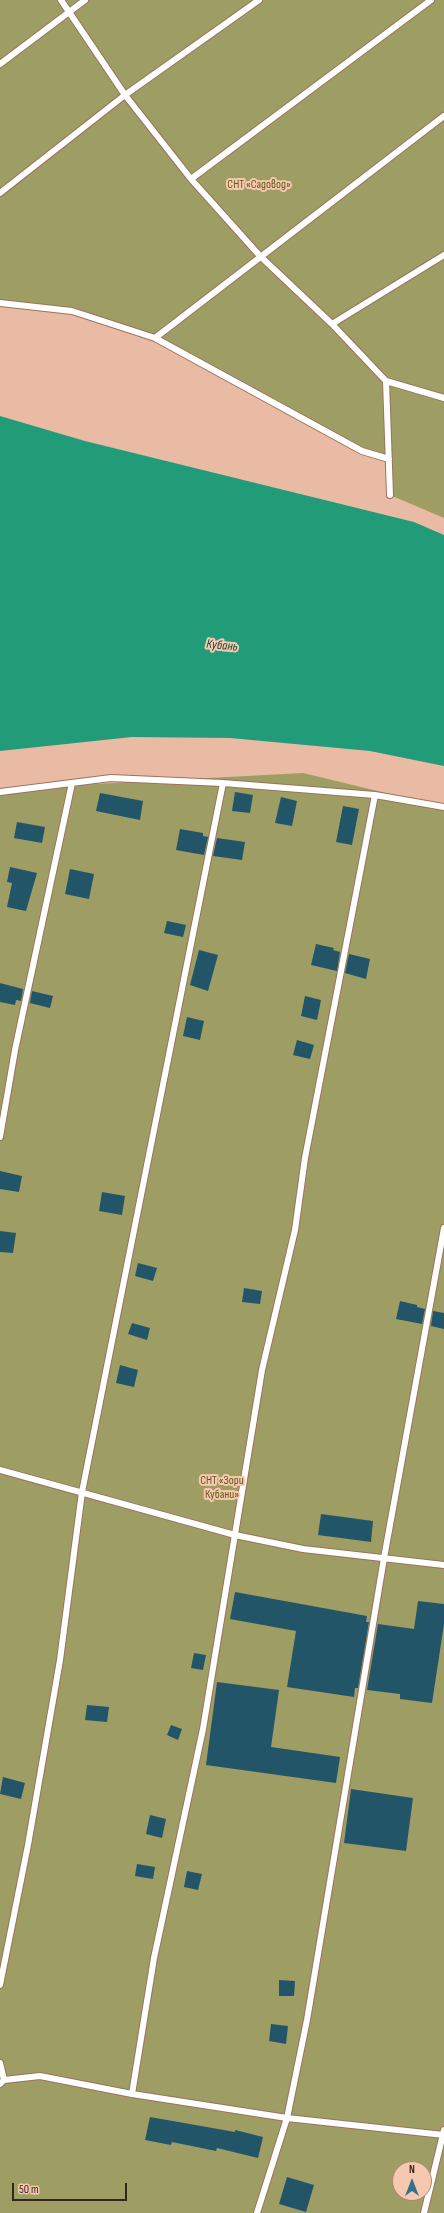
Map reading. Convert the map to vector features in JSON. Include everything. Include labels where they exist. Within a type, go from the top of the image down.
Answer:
[{"type":"lane","points":[[61,0],[125,95],[192,180],[260,256],[332,324],[386,381],[444,398]]},
{"type":"lane","points":[[0,64],[85,0]]},
{"type":"lane","points":[[0,193],[125,95],[260,0]]},
{"type":"lane","points":[[192,180],[431,0]]},
{"type":"lane","points":[[155,338],[444,116]]},
{"type":"lane","points":[[332,324],[444,255]]},
{"type":"lane","points":[[0,303],[72,311],[155,338],[362,451],[389,459]]},
{"type":"lane","points":[[386,381],[390,495]]},
{"type":"lane","points":[[0,792],[110,778],[223,783],[375,795],[444,807]]},
{"type":"lane","points":[[0,1137],[15,1050],[72,783]]},
{"type":"lane","points":[[0,1985],[28,1845],[60,1660],[82,1492],[223,783]]},
{"type":"lane","points":[[132,2094],[154,1958],[203,1729],[262,1370],[295,1230],[305,1158],[375,795]]},
{"type":"lane","points":[[257,2213],[287,2118],[307,2020],[384,1558],[444,1228]]},
{"type":"lane","points":[[0,1470],[235,1535],[302,1549],[444,1564]]},
{"type":"lane","points":[[0,2063],[2,2082],[40,2076],[132,2094],[287,2118],[444,2134],[424,2213]]},
{"type":"green space","name":"СНТ «Садовод»","points":[[0,0],[444,0],[444,518],[390,495],[389,459],[362,451],[155,338],[72,311],[0,303]]},
{"type":"green space","name":"СНТ «Зори Кубани»","points":[[303,773],[444,807],[444,2213],[0,2213],[0,789]]},
{"type":"water","name":"Кубань","points":[[0,416],[85,441],[414,522],[444,535],[444,766],[370,751],[230,738],[132,737],[0,751]]},
{"type":"building","points":[[235,792],[253,795],[250,813],[232,811]]},
{"type":"building","points":[[100,793],[143,801],[140,820],[96,811]]},
{"type":"building","points":[[281,797],[297,801],[292,826],[275,823]]},
{"type":"building","points":[[343,806],[359,809],[352,845],[336,842]]},
{"type":"building","points":[[17,822],[45,827],[42,843],[14,838]]},
{"type":"building","points":[[180,829],[203,833],[203,836],[208,837],[204,855],[176,850]]},
{"type":"building","points":[[217,838],[245,842],[242,860],[213,856]]},
{"type":"building","points":[[10,867],[37,873],[26,911],[7,907],[12,883],[7,882]]},
{"type":"building","points":[[70,869],[94,874],[89,899],[65,894]]},
{"type":"building","points":[[167,921],[186,925],[183,937],[164,933]]},
{"type":"building","points":[[316,944],[334,948],[333,950],[340,952],[337,971],[311,965]]},
{"type":"building","points":[[199,950],[218,955],[208,991],[190,985]]},
{"type":"building","points":[[349,954],[370,959],[366,979],[345,973]]},
{"type":"building","points":[[0,983],[23,989],[21,1001],[16,1000],[15,1005],[0,1002]]},
{"type":"building","points":[[32,991],[53,996],[50,1008],[30,1003]]},
{"type":"building","points":[[305,996],[321,1000],[317,1020],[301,1016]]},
{"type":"building","points":[[187,1017],[204,1021],[200,1040],[183,1036]]},
{"type":"building","points":[[297,1040],[314,1045],[310,1059],[293,1055]]},
{"type":"building","points":[[0,1171],[22,1176],[19,1192],[0,1189]]},
{"type":"building","points":[[102,1192],[125,1196],[122,1215],[99,1211]]},
{"type":"building","points":[[0,1231],[16,1233],[13,1253],[0,1252]]},
{"type":"building","points":[[138,1263],[157,1268],[153,1281],[135,1276]]},
{"type":"building","points":[[244,1288],[262,1291],[260,1304],[242,1302]]},
{"type":"building","points":[[400,1301],[417,1305],[417,1307],[425,1309],[422,1324],[396,1319]]},
{"type":"building","points":[[433,1311],[444,1313],[444,1329],[431,1326]]},
{"type":"building","points":[[132,1323],[150,1328],[147,1340],[128,1334]]},
{"type":"building","points":[[120,1365],[138,1370],[134,1387],[116,1383]]},
{"type":"building","points":[[321,1514],[373,1521],[371,1542],[318,1535]]},
{"type":"building","points":[[235,1592],[367,1616],[366,1622],[369,1622],[358,1688],[355,1688],[354,1697],[287,1687],[296,1631],[230,1619]]},
{"type":"building","points":[[418,1601],[444,1604],[444,1624],[432,1703],[400,1699],[400,1694],[367,1690],[378,1624],[414,1629]]},
{"type":"building","points":[[194,1653],[206,1655],[203,1670],[191,1668]]},
{"type":"building","points":[[217,1682],[279,1690],[271,1747],[340,1757],[336,1783],[206,1765]]},
{"type":"building","points":[[87,1705],[109,1707],[107,1722],[85,1720]]},
{"type":"building","points":[[171,1725],[182,1729],[178,1740],[167,1735]]},
{"type":"building","points":[[3,1777],[25,1783],[21,1799],[0,1794]]},
{"type":"building","points":[[351,1789],[413,1798],[406,1851],[344,1843]]},
{"type":"building","points":[[150,1815],[166,1819],[162,1838],[146,1834]]},
{"type":"building","points":[[137,1864],[155,1867],[153,1879],[135,1876]]},
{"type":"building","points":[[187,1871],[202,1874],[198,1890],[184,1887]]},
{"type":"building","points":[[279,1980],[295,1981],[294,1996],[279,1996]]},
{"type":"building","points":[[271,2024],[288,2026],[286,2044],[269,2041]]},
{"type":"building","points":[[150,2117],[235,2132],[235,2130],[263,2137],[258,2158],[217,2148],[216,2151],[172,2142],[171,2145],[145,2140]]},
{"type":"building","points":[[287,2177],[314,2185],[306,2212],[279,2204]]}]
